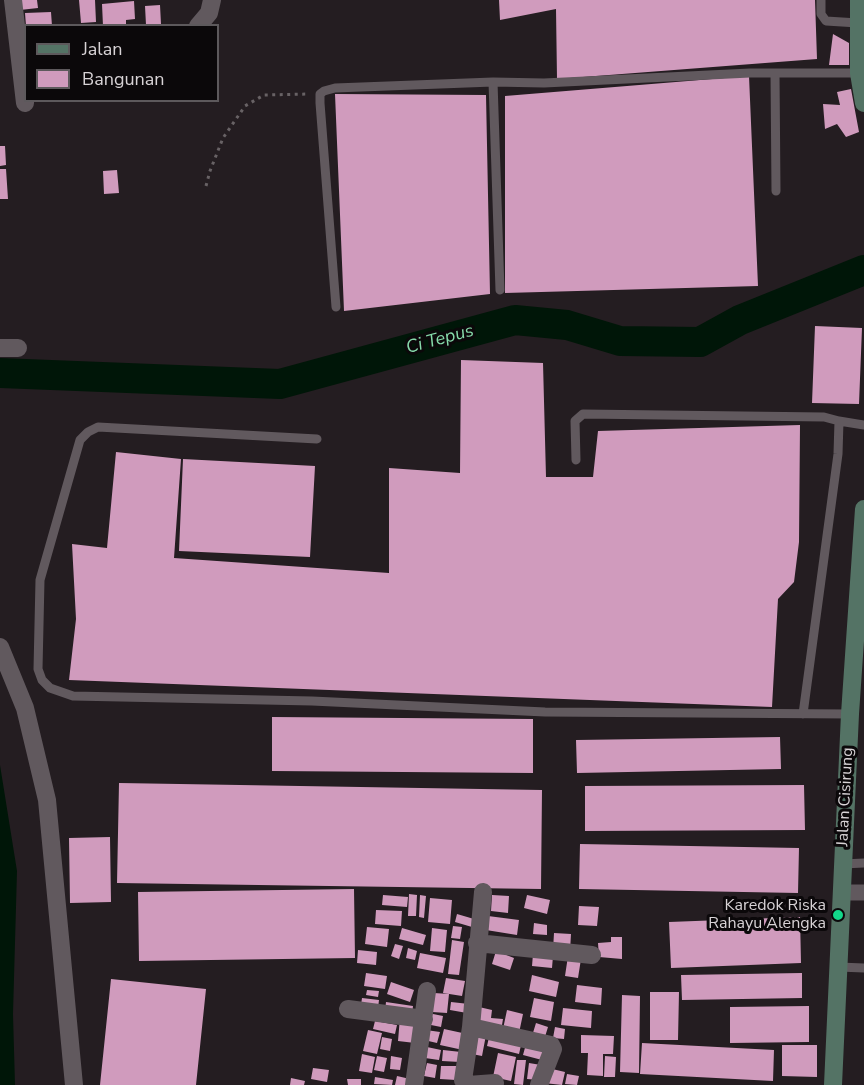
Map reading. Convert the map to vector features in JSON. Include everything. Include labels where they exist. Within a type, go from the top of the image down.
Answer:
[{"type":"main road","points":[[859,0],[859,73],[864,103]]},
{"type":"main road","name":"Jalan Cisirung","points":[[833,1085],[841,893],[855,708],[864,520]]},
{"type":"street","points":[[13,0],[14,37],[24,97]]},
{"type":"street","points":[[200,24],[209,13],[212,0]]},
{"type":"street","points":[[0,348],[18,348]]},
{"type":"street","points":[[0,647],[25,708],[47,800],[74,1085]]},
{"type":"street","points":[[483,892],[464,1081],[468,1085],[498,1084]]},
{"type":"street","points":[[477,944],[592,955]]},
{"type":"street","points":[[414,1085],[427,991]]},
{"type":"street","points":[[348,1009],[424,1019]]},
{"type":"street","points":[[471,1027],[551,1045],[552,1049],[539,1085]]},
{"type":"lane","points":[[820,0],[821,14],[826,21],[858,23]]},
{"type":"lane","points":[[336,307],[320,94],[324,91],[335,88],[493,82],[544,83],[775,73],[859,73]]},
{"type":"lane","points":[[775,73],[776,191]]},
{"type":"lane","points":[[493,82],[500,290]]},
{"type":"lane","points":[[576,460],[575,421],[583,414],[824,417],[864,425]]},
{"type":"lane","points":[[803,714],[838,454],[839,421]]},
{"type":"lane","points":[[317,439],[98,427],[88,432],[80,440],[40,580],[38,669],[42,680],[50,688],[73,696],[312,701],[545,712],[803,714],[855,708]]},
{"type":"lane","points":[[843,864],[864,863]]},
{"type":"lane","points":[[841,893],[864,889]]},
{"type":"lane","points":[[841,893],[864,896]]},
{"type":"lane","points":[[839,967],[864,968]]},
{"type":"path","points":[[206,186],[223,138],[245,106],[264,95],[320,94]]},
{"type":"shaded area","points":[[0,765],[17,871],[13,1014],[15,1085],[0,1085]]},
{"type":"building","points":[[19,0],[37,0],[38,8],[20,10]]},
{"type":"building","points":[[79,0],[95,0],[96,22],[81,23]]},
{"type":"building","points":[[499,0],[815,0],[817,59],[557,79],[556,9],[500,20]]},
{"type":"building","points":[[134,1],[135,19],[126,20],[126,24],[103,24],[102,4]]},
{"type":"building","points":[[160,5],[161,24],[146,24],[145,6]]},
{"type":"building","points":[[51,12],[52,24],[26,24],[25,13]]},
{"type":"building","points":[[833,34],[849,43],[849,65],[829,65]]},
{"type":"building","points":[[749,76],[758,286],[505,293],[505,96]]},
{"type":"building","points":[[851,89],[859,132],[846,137],[837,124],[825,129],[823,104],[840,105],[837,92]]},
{"type":"building","points":[[335,94],[486,95],[490,294],[344,311]]},
{"type":"building","points":[[0,146],[5,146],[6,165],[0,166]]},
{"type":"building","points":[[0,169],[6,169],[8,199],[0,199]]},
{"type":"building","points":[[117,170],[119,193],[104,194],[103,171]]},
{"type":"building","points":[[815,326],[862,328],[859,404],[812,403]]},
{"type":"building","points":[[461,360],[543,363],[546,477],[593,477],[598,431],[800,425],[799,542],[794,582],[778,599],[772,707],[69,680],[76,619],[72,544],[107,548],[116,452],[181,459],[174,558],[389,573],[389,468],[460,473]]},
{"type":"building","points":[[183,459],[315,466],[310,557],[179,551]]},
{"type":"building","points":[[272,717],[533,719],[533,773],[272,771]]},
{"type":"building","points":[[780,737],[781,769],[577,773],[576,740]]},
{"type":"building","points":[[119,783],[542,790],[541,889],[117,883]]},
{"type":"building","points":[[804,785],[805,830],[585,831],[585,786]]},
{"type":"building","points":[[110,837],[111,902],[70,903],[69,838]]},
{"type":"building","points":[[580,844],[799,848],[798,893],[579,889]]},
{"type":"building","points":[[354,889],[355,958],[139,961],[138,892]]},
{"type":"building","points":[[409,894],[417,895],[416,916],[408,916]]},
{"type":"building","points":[[383,895],[408,897],[407,907],[382,905]]},
{"type":"building","points":[[420,895],[426,896],[424,918],[419,917]]},
{"type":"building","points":[[492,895],[509,896],[508,913],[491,911]]},
{"type":"building","points":[[527,895],[550,900],[547,914],[524,908]]},
{"type":"building","points":[[430,898],[452,900],[450,924],[428,922]]},
{"type":"building","points":[[579,906],[599,907],[597,926],[578,925]]},
{"type":"building","points":[[376,910],[402,911],[401,926],[375,924]]},
{"type":"building","points":[[457,914],[474,919],[472,927],[455,922]]},
{"type":"building","points":[[488,916],[519,920],[517,935],[486,930]]},
{"type":"building","points":[[800,917],[801,963],[671,968],[669,922]]},
{"type":"building","points":[[534,923],[547,925],[547,935],[533,934]]},
{"type":"building","points":[[453,926],[462,927],[460,939],[451,938]]},
{"type":"building","points":[[367,927],[389,929],[387,947],[365,944]]},
{"type":"building","points":[[402,928],[426,935],[423,945],[399,939]]},
{"type":"building","points":[[432,928],[447,930],[445,952],[430,951]]},
{"type":"building","points":[[554,933],[571,934],[570,951],[553,950]]},
{"type":"building","points":[[611,937],[622,937],[622,959],[599,957],[598,943],[611,942]]},
{"type":"building","points":[[452,940],[464,942],[459,975],[448,974]]},
{"type":"building","points":[[395,944],[403,946],[399,959],[391,956]]},
{"type":"building","points":[[408,948],[417,951],[415,960],[406,958]]},
{"type":"building","points":[[358,950],[377,952],[376,965],[357,963]]},
{"type":"building","points":[[496,951],[514,958],[510,970],[492,964]]},
{"type":"building","points":[[420,953],[446,958],[443,973],[417,968]]},
{"type":"building","points":[[533,954],[553,956],[552,968],[532,966]]},
{"type":"building","points":[[568,956],[581,959],[578,978],[565,976]]},
{"type":"building","points":[[366,973],[387,976],[385,989],[364,986]]},
{"type":"building","points":[[802,973],[802,998],[682,1000],[681,975]]},
{"type":"building","points":[[532,975],[559,982],[556,997],[529,991]]},
{"type":"building","points":[[446,978],[465,981],[462,996],[443,993]]},
{"type":"building","points":[[111,979],[206,989],[196,1085],[100,1085]]},
{"type":"building","points":[[391,982],[414,990],[410,1002],[387,994]]},
{"type":"building","points":[[577,985],[602,988],[601,1005],[575,1002]]},
{"type":"building","points":[[367,990],[379,991],[378,997],[366,995]]},
{"type":"building","points":[[650,992],[679,992],[678,1040],[650,1040]]},
{"type":"building","points":[[434,993],[449,994],[447,1013],[432,1012]]},
{"type":"building","points":[[622,995],[640,996],[639,1073],[620,1072]]},
{"type":"building","points":[[362,998],[379,1000],[378,1008],[361,1005]]},
{"type":"building","points":[[534,998],[554,1002],[551,1021],[530,1017]]},
{"type":"building","points":[[386,1002],[413,1006],[412,1015],[385,1011]]},
{"type":"building","points":[[451,1002],[469,1004],[467,1013],[450,1010]]},
{"type":"building","points":[[809,1006],[809,1042],[730,1043],[730,1007]]},
{"type":"building","points":[[479,1007],[492,1010],[491,1018],[503,1019],[501,1031],[476,1027]]},
{"type":"building","points":[[563,1008],[592,1011],[591,1028],[561,1025]]},
{"type":"building","points":[[507,1010],[523,1014],[519,1033],[503,1029]]},
{"type":"building","points":[[428,1013],[443,1016],[441,1027],[426,1024]]},
{"type":"building","points":[[400,1017],[418,1019],[415,1043],[398,1041]]},
{"type":"building","points":[[375,1021],[397,1025],[395,1034],[373,1029]]},
{"type":"building","points":[[536,1023],[548,1027],[544,1040],[532,1036]]},
{"type":"building","points":[[555,1027],[565,1029],[564,1039],[553,1038]]},
{"type":"building","points":[[444,1029],[467,1034],[463,1050],[440,1045]]},
{"type":"building","points":[[368,1030],[382,1033],[377,1054],[363,1051]]},
{"type":"building","points":[[426,1030],[440,1032],[437,1043],[424,1040]]},
{"type":"building","points":[[476,1033],[486,1035],[482,1056],[472,1054]]},
{"type":"building","points":[[490,1033],[522,1041],[519,1054],[487,1046]]},
{"type":"building","points":[[581,1035],[614,1036],[613,1054],[603,1054],[603,1076],[587,1075],[588,1053],[581,1053]]},
{"type":"building","points":[[382,1037],[392,1039],[390,1051],[380,1049]]},
{"type":"building","points":[[642,1043],[774,1050],[773,1081],[640,1074]]},
{"type":"building","points":[[526,1044],[545,1048],[542,1060],[523,1055]]},
{"type":"building","points":[[782,1045],[817,1045],[817,1077],[782,1076]]},
{"type":"building","points":[[427,1047],[441,1050],[439,1060],[425,1058]]},
{"type":"building","points":[[443,1050],[461,1052],[460,1062],[442,1061]]},
{"type":"building","points":[[498,1053],[516,1057],[511,1081],[493,1077]]},
{"type":"building","points":[[362,1054],[375,1057],[372,1073],[359,1071]]},
{"type":"building","points":[[377,1056],[387,1058],[384,1072],[374,1070]]},
{"type":"building","points":[[391,1056],[402,1058],[400,1070],[390,1069]]},
{"type":"building","points":[[605,1056],[616,1057],[615,1077],[604,1077]]},
{"type":"building","points":[[517,1060],[526,1060],[523,1085],[514,1084]]},
{"type":"building","points":[[427,1063],[437,1065],[435,1078],[424,1076]]},
{"type":"building","points":[[529,1063],[541,1065],[539,1080],[527,1079]]},
{"type":"building","points":[[441,1066],[457,1066],[456,1080],[440,1079]]},
{"type":"building","points":[[313,1068],[329,1070],[327,1082],[311,1079]]},
{"type":"building","points":[[548,1068],[565,1072],[562,1085],[544,1083]]},
{"type":"building","points":[[567,1074],[579,1076],[577,1085],[565,1084]]},
{"type":"building","points":[[397,1076],[410,1079],[408,1085],[395,1085]]},
{"type":"building","points":[[375,1077],[393,1080],[392,1085],[374,1084]]},
{"type":"building","points":[[291,1078],[305,1081],[304,1085],[290,1085]]},
{"type":"building","points":[[347,1079],[361,1079],[361,1085],[348,1085]]},
{"type":"waterway","name":"Ci Tepus","points":[[0,373],[280,384],[515,320],[567,325],[620,341],[700,342],[740,320],[864,270]]},
{"type":"place","name":"Karedok Riska Rahayu Alengka","points":[[838,915]]}]
